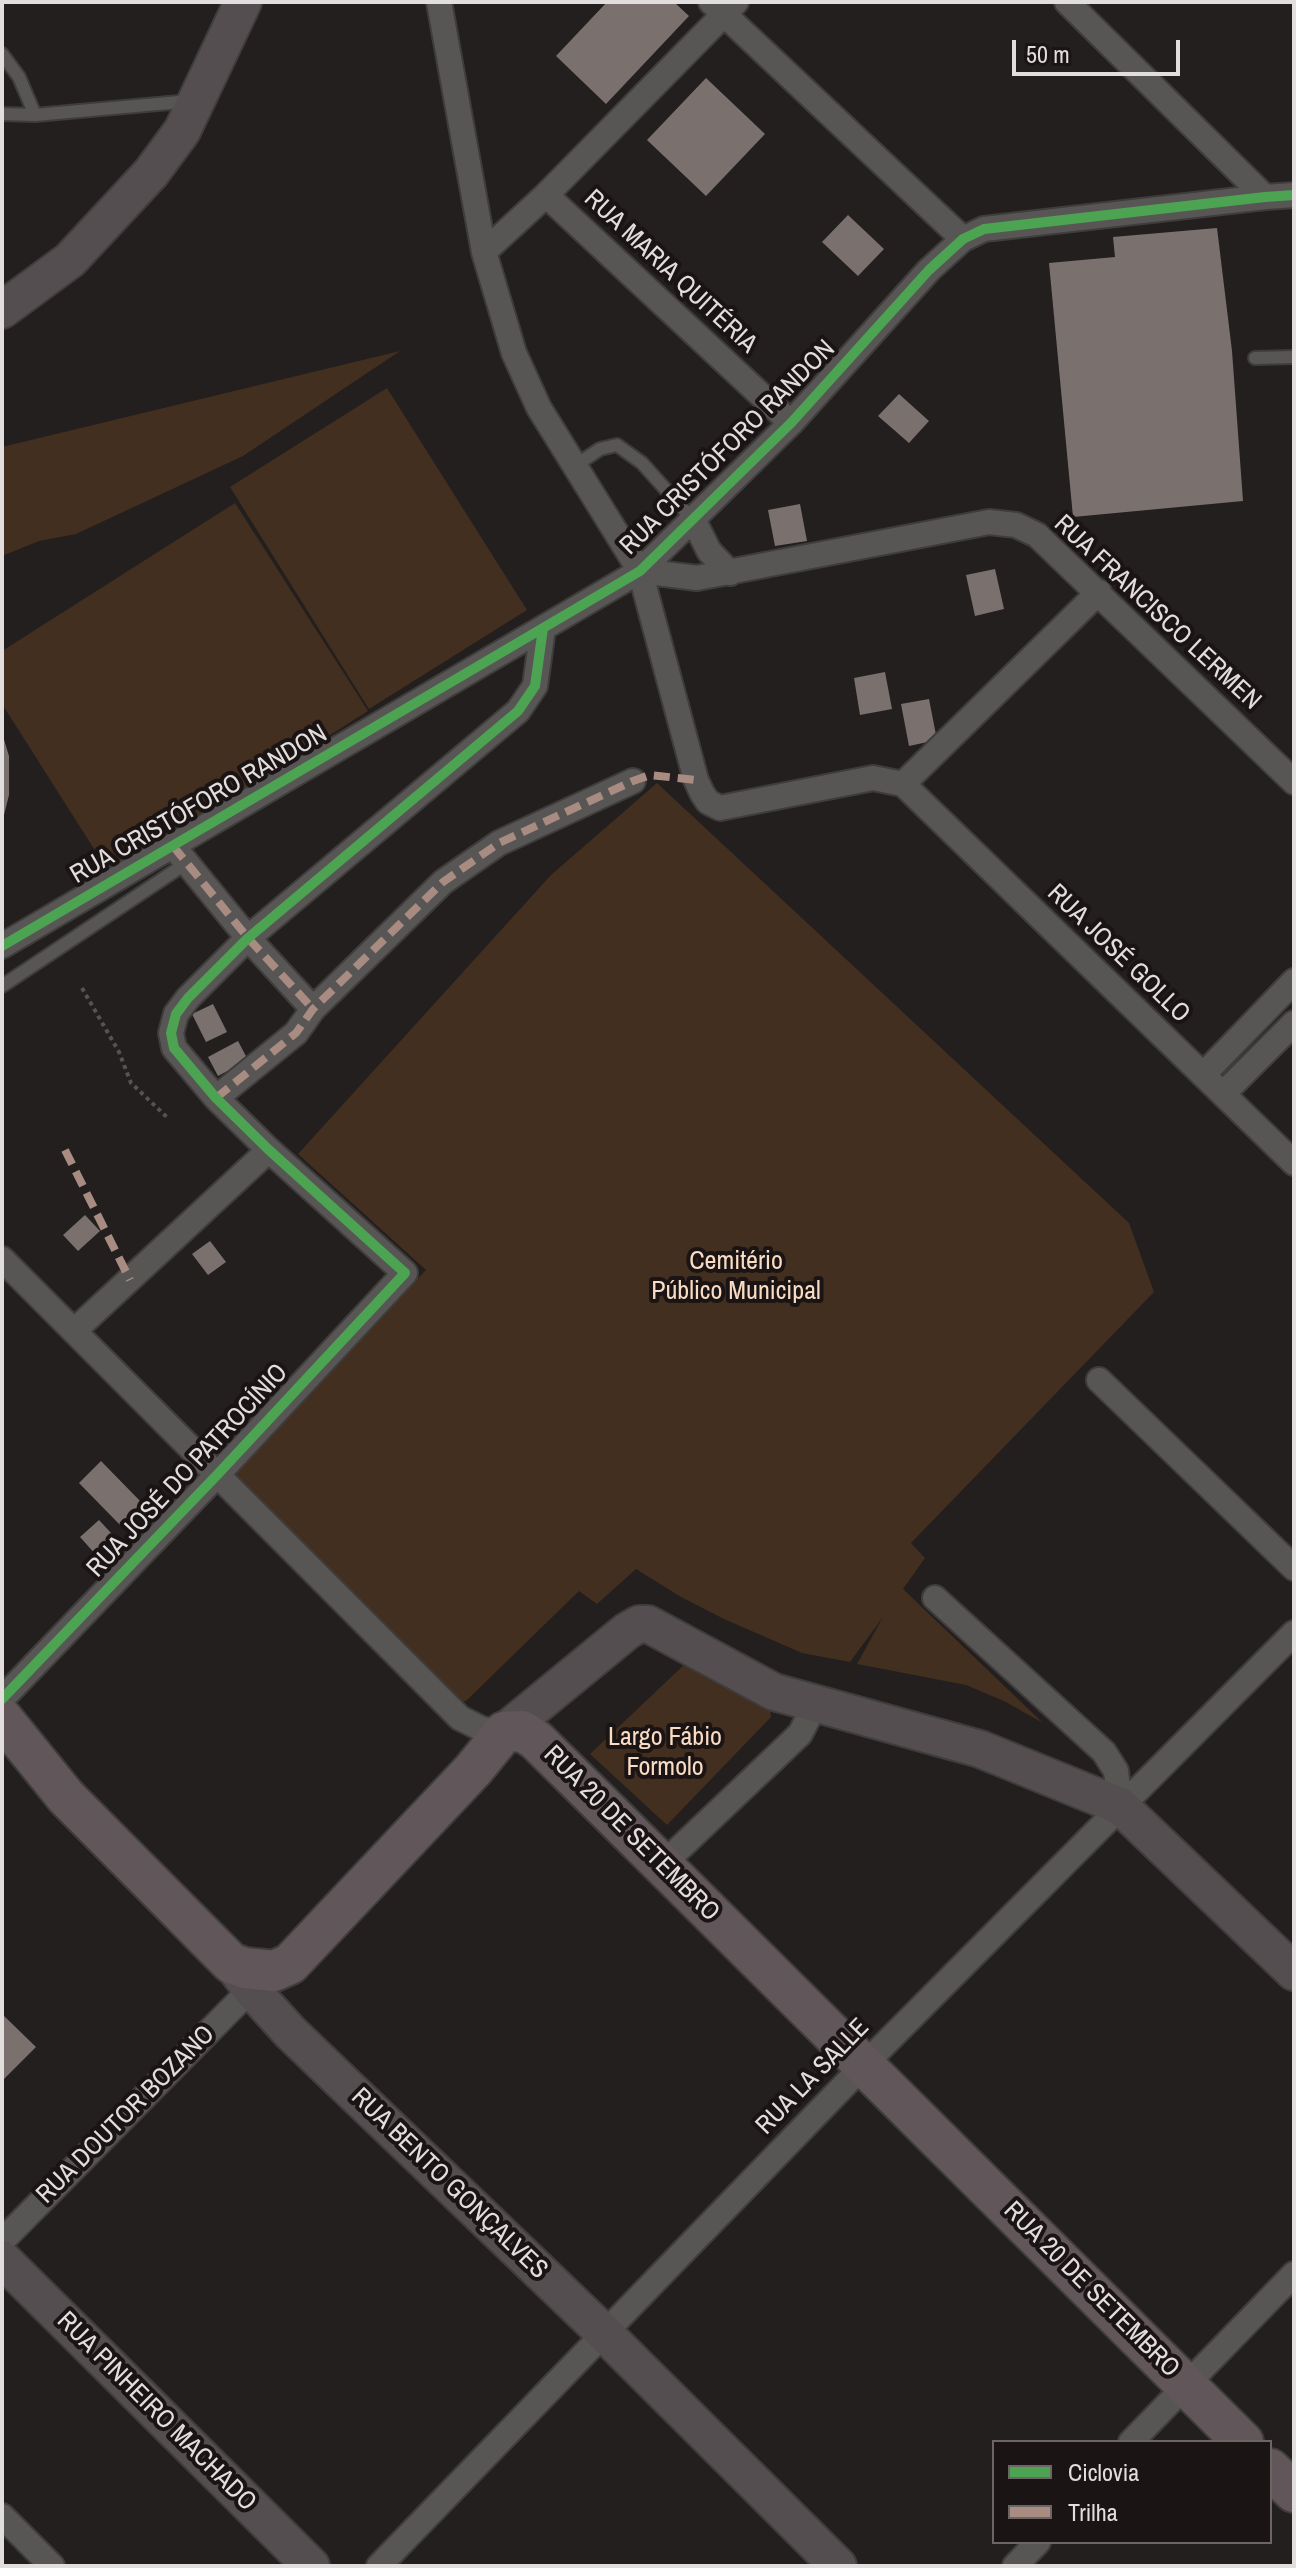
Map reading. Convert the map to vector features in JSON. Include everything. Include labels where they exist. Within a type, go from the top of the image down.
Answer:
[{"type":"main road","name":"RUA BENTO GONÇALVES","points":[[2,1718],[66,1797],[241,1976]]},
{"type":"main road","name":"RUA 20 DE SETEMBRO","points":[[504,1732],[522,1731],[536,1740],[1241,2440]]},
{"type":"main road","points":[[241,1976],[245,1968],[274,1971],[290,1964],[504,1732]]},
{"type":"main road","name":"RUA BENTO GONÇALVES","points":[[2,1750],[66,1797]]},
{"type":"main road","points":[[1272,2471],[1294,2492]]},
{"type":"street","points":[[2,310],[70,260],[151,173],[182,131],[243,2]]},
{"type":"street","points":[[439,2],[484,252],[514,353],[539,408],[640,571],[696,780],[708,802],[720,808],[873,778],[903,784],[1099,592]]},
{"type":"street","points":[[1067,2],[1265,197]]},
{"type":"street","points":[[484,252],[546,195],[724,6],[963,239]]},
{"type":"street","name":"RUA MARIA QUITÉRIA","points":[[546,195],[791,423]]},
{"type":"street","name":"RUA CRISTÓFORO RANDON","points":[[2,946],[179,855],[640,571],[791,423],[929,270],[963,239],[984,229],[1294,195]]},
{"type":"street","points":[[2,284],[99,231]]},
{"type":"street","points":[[694,521],[709,551],[730,573]]},
{"type":"street","name":"RUA FRANCISCO LERMEN","points":[[640,571],[697,578],[989,522],[1016,525],[1037,535],[1099,592],[1294,782]]},
{"type":"street","points":[[74,1331],[269,1150],[216,1098],[174,1048],[171,1033],[176,1014],[248,938],[518,711],[535,686],[543,628]]},
{"type":"street","points":[[216,1098],[296,1033],[313,1009],[443,882],[499,843],[633,781]]},
{"type":"street","name":"RUA JOSÉ GOLLO","points":[[903,784],[1294,1163]]},
{"type":"street","points":[[179,855],[248,938],[313,1009]]},
{"type":"street","points":[[1203,1075],[1294,981]]},
{"type":"street","points":[[1223,1094],[1294,1023]]},
{"type":"street","name":"RUA JOSÉ DO PATROCÍNIO","points":[[2,1699],[405,1273],[269,1150]]},
{"type":"street","name":"RUA 20 DE SETEMBRO","points":[[2,1259],[460,1718],[482,1729],[504,1732]]},
{"type":"street","points":[[1099,1380],[1294,1568]]},
{"type":"street","points":[[935,1598],[1104,1752],[1116,1771],[1120,1806]]},
{"type":"street","points":[[504,1732],[627,1631],[639,1624],[648,1624],[774,1692],[980,1749],[1120,1806],[1294,1972]]},
{"type":"street","name":"RUA LA SALLE","points":[[379,2566],[864,2065],[1294,1633]]},
{"type":"street","points":[[662,1865],[800,1734],[815,1705]]},
{"type":"street","points":[[290,1964],[285,1999],[290,2032]]},
{"type":"street","name":"RUA BENTO GONÇALVES","points":[[241,1976],[290,2032],[604,2333],[838,2566]]},
{"type":"street","name":"RUA DOUTOR BOZANO","points":[[2,2241],[241,1976]]},
{"type":"street","name":"RUA PINHEIRO MACHADO","points":[[2,2259],[311,2566]]},
{"type":"street","points":[[1133,2440],[1294,2274]]},
{"type":"street","points":[[2,2516],[52,2566]]},
{"type":"street","points":[[1015,2566],[1036,2544]]},
{"type":"lane","points":[[2,54],[19,77],[35,115]]},
{"type":"lane","points":[[2,114],[35,115],[198,100]]},
{"type":"lane","points":[[1255,358],[1294,357]]},
{"type":"lane","points":[[576,465],[600,449],[617,445],[642,463],[694,521]]},
{"type":"lane","points":[[2,986],[179,855]]},
{"type":"path","points":[[82,988],[119,1052],[131,1083],[169,1119]]},
{"type":"green space","points":[[400,351],[243,456],[76,534],[39,541],[2,556],[2,447]]},
{"type":"green space","points":[[387,388],[527,610],[369,709],[230,487]]},
{"type":"green space","points":[[235,503],[368,711],[110,874],[2,704],[2,651]]},
{"type":"green space","name":"Cemitério Público Municipal","points":[[657,783],[1129,1223],[1154,1292],[911,1543],[925,1558],[903,1589],[1043,1723],[1004,1701],[966,1685],[857,1664],[883,1617],[850,1662],[802,1653],[724,1619],[636,1569],[597,1604],[579,1591],[466,1701],[458,1701],[229,1471],[426,1270],[298,1154],[551,875]]},
{"type":"green space","name":"Largo Fábio Formolo","points":[[687,1662],[737,1694],[765,1704],[770,1709],[771,1717],[667,1825],[590,1754]]},
{"type":"building","points":[[607,2],[674,2],[689,16],[606,104],[556,56]]},
{"type":"building","points":[[706,78],[765,134],[706,196],[647,140]]},
{"type":"building","points":[[848,215],[884,249],[858,276],[822,242]]},
{"type":"building","points":[[1217,228],[1232,351],[1243,501],[1073,517],[1049,263],[1115,257],[1113,237]]},
{"type":"building","points":[[899,394],[929,421],[909,443],[878,416]]},
{"type":"building","points":[[800,504],[807,541],[775,546],[768,510]]},
{"type":"building","points":[[995,569],[1004,609],[975,616],[966,575]]},
{"type":"building","points":[[885,672],[892,709],[860,715],[854,678]]},
{"type":"building","points":[[929,699],[937,740],[909,746],[901,704]]},
{"type":"building","points":[[2,733],[9,756],[9,795],[3,819]]},
{"type":"building","points":[[213,1004],[227,1032],[206,1042],[192,1014]]},
{"type":"building","points":[[238,1041],[248,1060],[218,1076],[208,1057]]},
{"type":"building","points":[[85,1215],[100,1231],[78,1251],[63,1235]]},
{"type":"building","points":[[210,1241],[226,1262],[208,1275],[192,1254]]},
{"type":"building","points":[[101,1461],[142,1503],[120,1525],[79,1483]]},
{"type":"building","points":[[99,1520],[124,1547],[105,1565],[80,1537]]},
{"type":"building","points":[[2,2014],[36,2047],[2,2081]]},
{"type":"marked path","points":[[216,1098],[296,1033],[313,1009],[443,882],[499,843],[650,775],[696,780]]},
{"type":"marked path","points":[[173,846],[248,938],[313,1009]]},
{"type":"marked path","points":[[65,1150],[130,1280]]},
{"type":"cycle path","points":[[2,946],[640,571],[791,423],[929,270],[963,239],[984,229],[1294,195]]},
{"type":"cycle path","points":[[2,1699],[405,1273],[216,1098],[174,1048],[171,1033],[176,1014],[188,998],[248,938],[518,711],[535,686],[543,628]]}]
